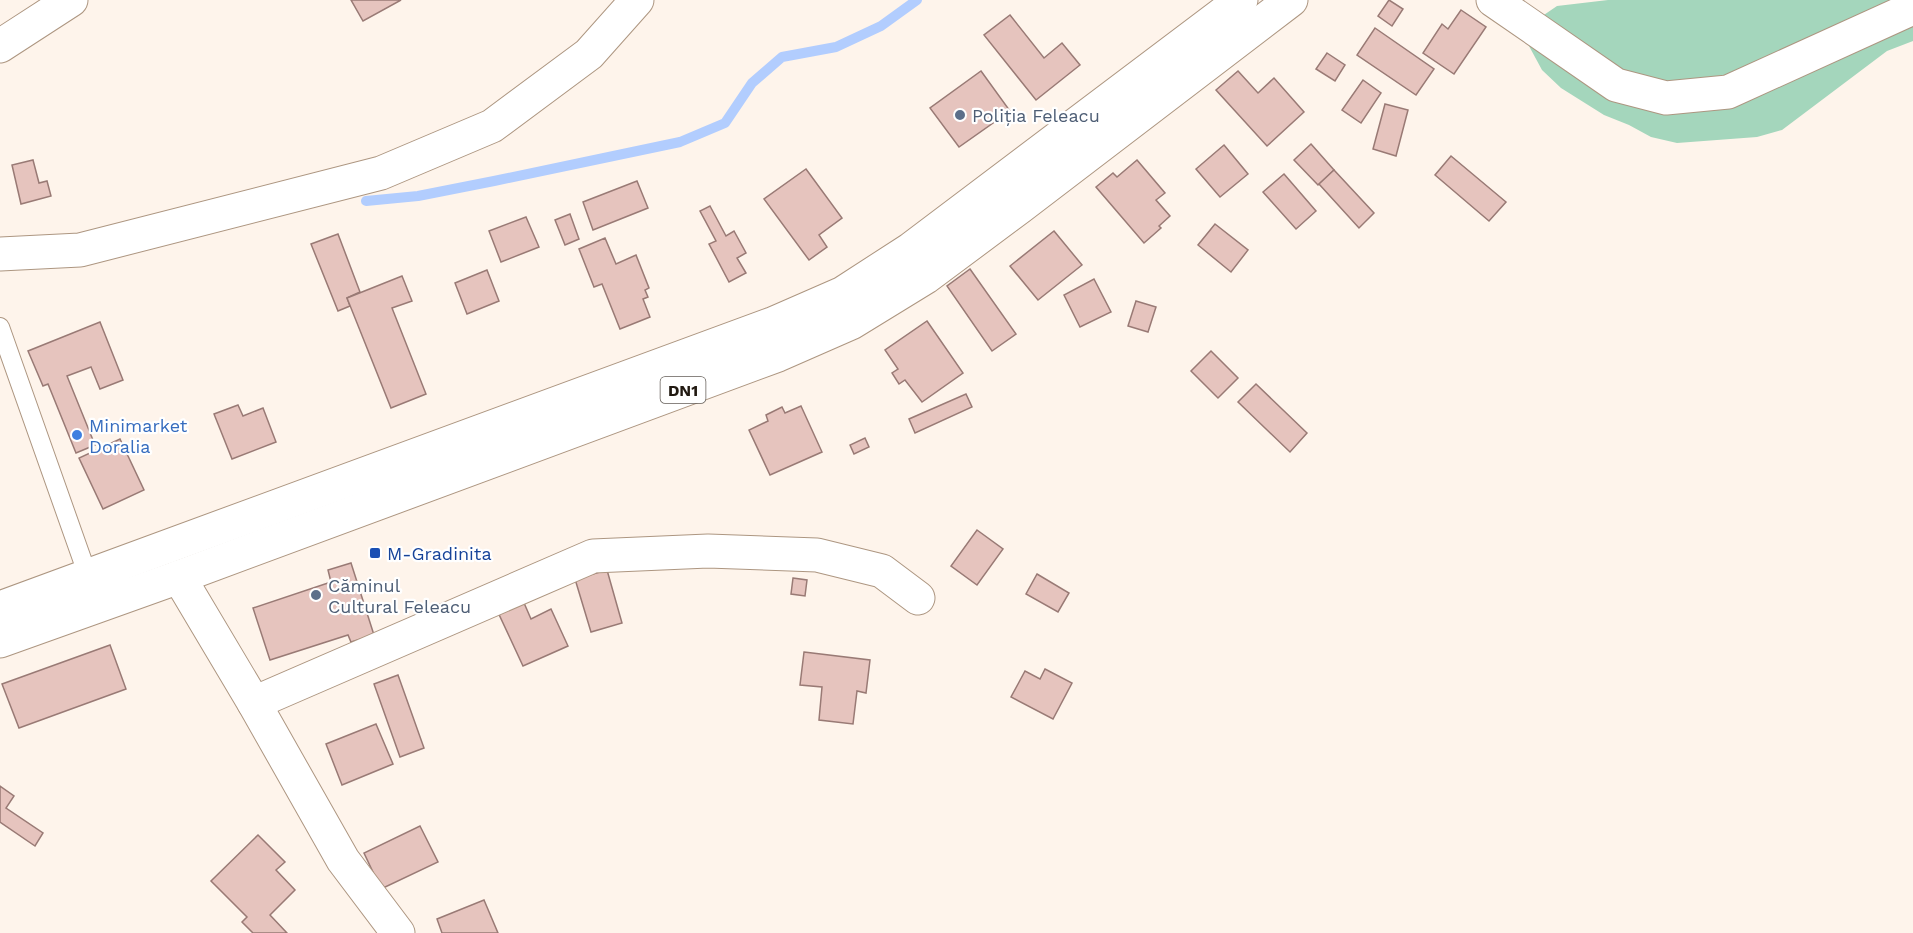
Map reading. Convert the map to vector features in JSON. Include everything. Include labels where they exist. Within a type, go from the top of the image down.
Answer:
[{"type":"main road","points":[[0,46],[71,0]]},
{"type":"main road","points":[[0,254],[80,250],[381,173],[492,126],[589,54],[637,0]]},
{"type":"main road","name":"DN1","points":[[0,608],[772,324],[843,293],[911,249],[1241,0]]},
{"type":"main road","name":"DN1","points":[[0,641],[778,355],[851,323],[945,263],[1291,0]]},
{"type":"main road","points":[[1493,0],[1616,85],[1666,98],[1728,92],[1913,8]]},
{"type":"main road","points":[[254,703],[593,556],[708,551],[817,555],[882,571],[918,598]]},
{"type":"main road","points":[[179,577],[343,860],[398,933]]},
{"type":"lane","points":[[0,327],[88,576]]},
{"type":"green space","points":[[1608,0],[1913,0],[1913,41],[1887,51],[1782,130],[1757,137],[1677,143],[1651,137],[1604,115],[1561,88],[1542,70],[1529,46],[1535,21],[1557,6]]},
{"type":"building","points":[[351,0],[401,0],[363,21]]},
{"type":"building","points":[[1389,0],[1403,9],[1392,26],[1378,16]]},
{"type":"building","points":[[1461,10],[1486,27],[1454,74],[1423,53],[1442,24],[1448,29]]},
{"type":"building","points":[[1010,15],[1044,58],[1062,43],[1080,65],[1036,100],[984,35]]},
{"type":"building","points":[[1375,28],[1434,69],[1416,95],[1357,55]]},
{"type":"building","points":[[1327,53],[1345,65],[1335,81],[1316,69]]},
{"type":"building","points":[[981,71],[1010,111],[959,147],[930,108]]},
{"type":"building","points":[[1238,71],[1258,93],[1274,78],[1304,112],[1267,146],[1216,90]]},
{"type":"building","points":[[1363,80],[1381,93],[1361,123],[1342,110]]},
{"type":"building","points":[[1385,104],[1408,110],[1396,156],[1373,149]]},
{"type":"building","points":[[1311,144],[1334,170],[1318,185],[1294,160]]},
{"type":"building","points":[[1224,145],[1248,174],[1220,197],[1196,169]]},
{"type":"building","points":[[1451,156],[1506,202],[1489,221],[1435,175]]},
{"type":"building","points":[[33,160],[39,183],[47,181],[51,196],[21,204],[12,165]]},
{"type":"building","points":[[1137,160],[1165,193],[1156,200],[1170,216],[1159,226],[1161,228],[1144,243],[1096,187],[1113,173],[1117,177]]},
{"type":"building","points":[[806,169],[842,218],[819,235],[827,247],[809,260],[764,199]]},
{"type":"building","points":[[1334,170],[1374,213],[1359,228],[1319,184]]},
{"type":"building","points":[[1284,174],[1316,211],[1296,229],[1263,192]]},
{"type":"building","points":[[637,181],[648,208],[593,230],[583,202]]},
{"type":"building","points":[[710,206],[726,236],[734,231],[746,253],[737,258],[746,273],[729,282],[709,244],[716,241],[700,211]]},
{"type":"building","points":[[570,214],[579,239],[565,245],[555,220]]},
{"type":"building","points":[[526,217],[539,247],[501,262],[489,231]]},
{"type":"building","points":[[1215,224],[1248,250],[1231,272],[1198,245]]},
{"type":"building","points":[[1054,231],[1082,265],[1038,300],[1010,266]]},
{"type":"building","points":[[338,234],[360,292],[347,298],[350,306],[338,311],[311,244]]},
{"type":"building","points":[[605,238],[616,264],[636,255],[649,288],[645,290],[648,297],[643,299],[650,317],[620,329],[602,284],[594,287],[579,249]]},
{"type":"building","points":[[970,269],[1016,334],[992,351],[947,286]]},
{"type":"building","points":[[487,270],[499,301],[467,314],[455,283]]},
{"type":"building","points":[[402,276],[412,301],[392,308],[426,394],[391,408],[347,298]]},
{"type":"building","points":[[1094,279],[1111,312],[1080,327],[1064,295]]},
{"type":"building","points":[[1136,301],[1156,307],[1148,332],[1128,326]]},
{"type":"building","points":[[927,321],[963,373],[922,402],[905,380],[899,384],[892,373],[898,369],[885,350]]},
{"type":"building","points":[[100,322],[123,380],[100,389],[91,367],[67,376],[95,445],[76,453],[48,384],[43,386],[28,351]]},
{"type":"building","points":[[1211,351],[1238,378],[1218,398],[1191,371]]},
{"type":"building","points":[[1256,384],[1307,433],[1290,452],[1238,402]]},
{"type":"building","points":[[966,394],[972,407],[915,433],[909,419]]},
{"type":"building","points":[[238,405],[243,416],[263,408],[276,442],[232,459],[214,414]]},
{"type":"building","points":[[801,406],[822,452],[770,475],[749,430],[768,421],[766,415],[782,407],[785,413]]},
{"type":"building","points":[[865,438],[869,447],[854,454],[850,445]]},
{"type":"building","points":[[120,439],[144,490],[103,509],[79,458]]},
{"type":"building","points":[[977,530],[1003,549],[977,585],[951,566]]},
{"type":"building","points":[[351,563],[374,635],[351,642],[348,635],[270,660],[253,608],[331,582],[328,570]]},
{"type":"building","points":[[607,570],[622,623],[591,632],[575,579]]},
{"type":"building","points":[[1037,574],[1069,593],[1058,612],[1026,594]]},
{"type":"building","points":[[793,578],[807,580],[805,596],[791,594]]},
{"type":"building","points":[[521,596],[531,619],[551,609],[568,646],[523,666],[496,608]]},
{"type":"building","points":[[110,645],[126,689],[19,728],[2,684]]},
{"type":"building","points":[[804,652],[870,660],[866,693],[857,691],[853,724],[819,720],[822,687],[800,685]]},
{"type":"building","points":[[1045,669],[1072,683],[1053,719],[1011,697],[1025,671],[1040,679]]},
{"type":"building","points":[[398,675],[424,748],[400,757],[374,684]]},
{"type":"building","points":[[376,724],[393,764],[342,785],[326,744]]},
{"type":"building","points":[[0,786],[14,796],[6,808],[43,833],[35,846],[0,822]]},
{"type":"building","points":[[420,826],[438,862],[381,889],[364,853]]},
{"type":"building","points":[[258,835],[285,862],[276,870],[295,890],[270,915],[287,933],[253,933],[242,922],[247,917],[211,881]]},
{"type":"building","points":[[484,900],[498,933],[442,933],[437,919]]},
{"type":"waterway","points":[[366,201],[418,196],[680,142],[725,123],[752,83],[782,57],[836,47],[881,26],[917,0]]},
{"type":"place","name":"Poliția Feleacu","points":[[960,115]]},
{"type":"place","name":"Minimarket Doralia","points":[[77,435]]},
{"type":"place","name":"M-Gradinita","points":[[375,553]]},
{"type":"place","name":"Căminul Cultural Feleacu","points":[[316,595]]}]
